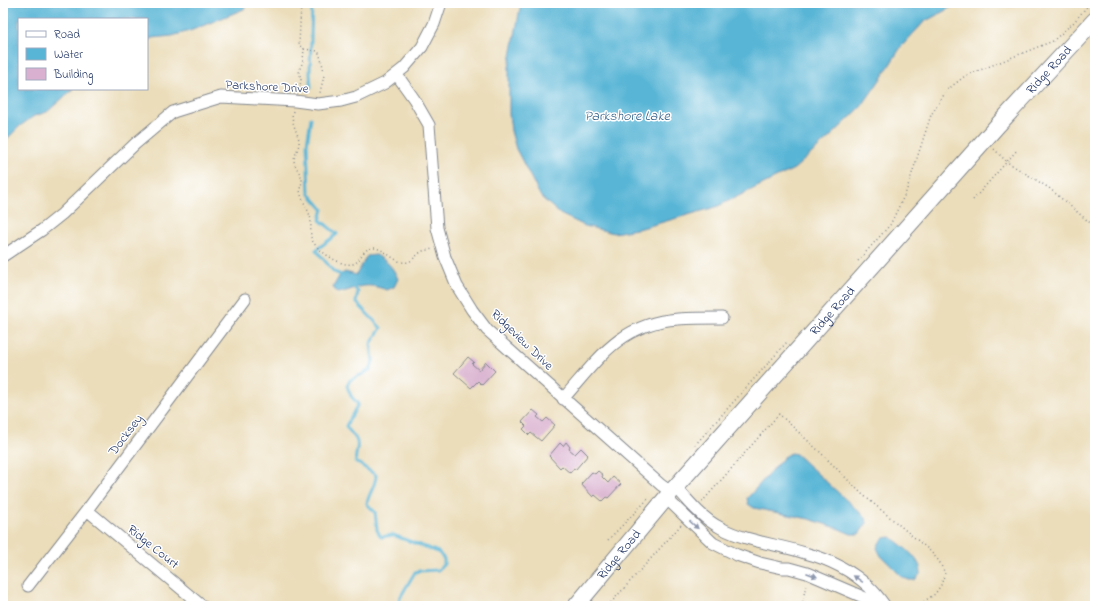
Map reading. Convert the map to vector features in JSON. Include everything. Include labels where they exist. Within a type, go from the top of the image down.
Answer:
[{"type":"street","name":"Parkshore Drive","points":[[3,256],[55,220],[135,144],[173,112],[221,98],[295,101],[318,104],[341,101],[356,97],[385,83],[397,75],[422,47],[434,24],[441,3]]},
{"type":"street","name":"Ridge Road","points":[[577,605],[669,491],[1095,20]]},
{"type":"street","name":"Ridgeview Drive","points":[[397,75],[429,125],[437,228],[444,257],[457,286],[472,310],[487,330],[563,399],[669,491]]},
{"type":"street","name":"Docksey","points":[[28,586],[87,510],[245,299]]},
{"type":"street","points":[[563,399],[605,352],[616,341],[630,332],[640,327],[664,321],[678,319],[722,318]]},
{"type":"street","points":[[669,491],[696,509],[720,528],[762,543],[795,550],[825,559],[870,587],[885,606]]},
{"type":"street","points":[[669,491],[687,518],[713,543],[737,555],[760,563],[789,568],[819,578],[885,606]]},
{"type":"street","name":"Ridge Court","points":[[87,510],[202,606]]},
{"type":"street","points":[[789,568],[795,550]]},
{"type":"path","points":[[301,3],[300,44],[305,49],[318,51],[324,72],[320,93]]},
{"type":"path","points":[[854,266],[890,225],[906,192],[931,115],[947,90],[965,76],[1053,41],[1074,22],[1090,3]]},
{"type":"path","points":[[305,49],[303,61],[299,71],[301,80],[299,93],[295,101],[292,114],[299,140],[294,161],[302,181],[300,188],[302,197],[311,217],[311,238],[314,245],[338,261],[347,264],[356,262],[363,252],[372,248],[382,249],[396,260],[409,262],[423,251],[442,247]]},
{"type":"path","points":[[985,140],[1007,162],[1049,188],[1095,227]]},
{"type":"path","points":[[973,200],[1018,149]]},
{"type":"path","points":[[693,447],[787,341]]},
{"type":"path","points":[[696,509],[779,414],[862,494],[928,549],[940,561],[945,573],[941,585],[935,594],[917,606]]},
{"type":"path","points":[[608,540],[669,491]]},
{"type":"path","points":[[608,606],[687,518]]},
{"type":"water","points":[[3,3],[248,3],[244,9],[190,31],[172,36],[152,38],[148,40],[148,18],[18,18],[18,90],[72,90],[47,112],[34,116],[20,126],[3,143]]},
{"type":"water","name":"Parkshore Lake","points":[[521,3],[959,3],[924,22],[901,47],[861,107],[794,169],[716,207],[642,228],[614,233],[585,226],[560,214],[541,197],[516,149],[511,131],[509,114],[509,67]]},
{"type":"water","points":[[376,255],[386,262],[394,271],[398,279],[394,287],[387,290],[373,286],[363,286],[337,293],[333,287],[340,275],[345,272],[356,275],[367,256]]},
{"type":"water","points":[[791,453],[796,454],[866,518],[867,523],[859,534],[851,534],[809,519],[754,508],[748,504],[747,498],[784,457]]},
{"type":"water","points":[[891,537],[905,548],[918,562],[921,573],[915,580],[909,580],[902,577],[881,556],[877,548],[879,543],[884,538]]},
{"type":"building","points":[[468,357],[474,362],[472,364],[479,370],[486,362],[495,371],[482,385],[478,381],[471,388],[454,373]]},
{"type":"building","points":[[533,410],[539,415],[537,417],[543,422],[547,418],[555,425],[541,441],[531,433],[529,435],[523,429],[526,426],[522,422]]},
{"type":"building","points":[[566,442],[570,447],[569,449],[575,454],[581,448],[588,455],[575,470],[574,468],[570,473],[562,466],[560,468],[549,456],[560,443],[563,446]]},
{"type":"building","points":[[598,471],[603,475],[602,477],[608,483],[613,477],[621,484],[608,498],[606,497],[602,501],[595,495],[593,497],[581,484],[592,472],[595,474]]},
{"type":"waterway","points":[[311,88],[312,3]]},
{"type":"waterway","points":[[311,118],[307,144],[309,193],[323,209],[320,220],[337,234],[316,250],[334,272],[344,276]]},
{"type":"waterway","points":[[353,285],[358,292],[356,302],[381,328],[371,344],[373,361],[371,369],[350,380],[347,386],[351,396],[358,404],[346,426],[357,442],[356,462],[376,475],[375,483],[367,504],[375,512],[377,530],[381,537],[393,535],[438,552],[444,559],[444,564],[438,570],[415,572],[401,596],[399,601],[400,606]]}]
